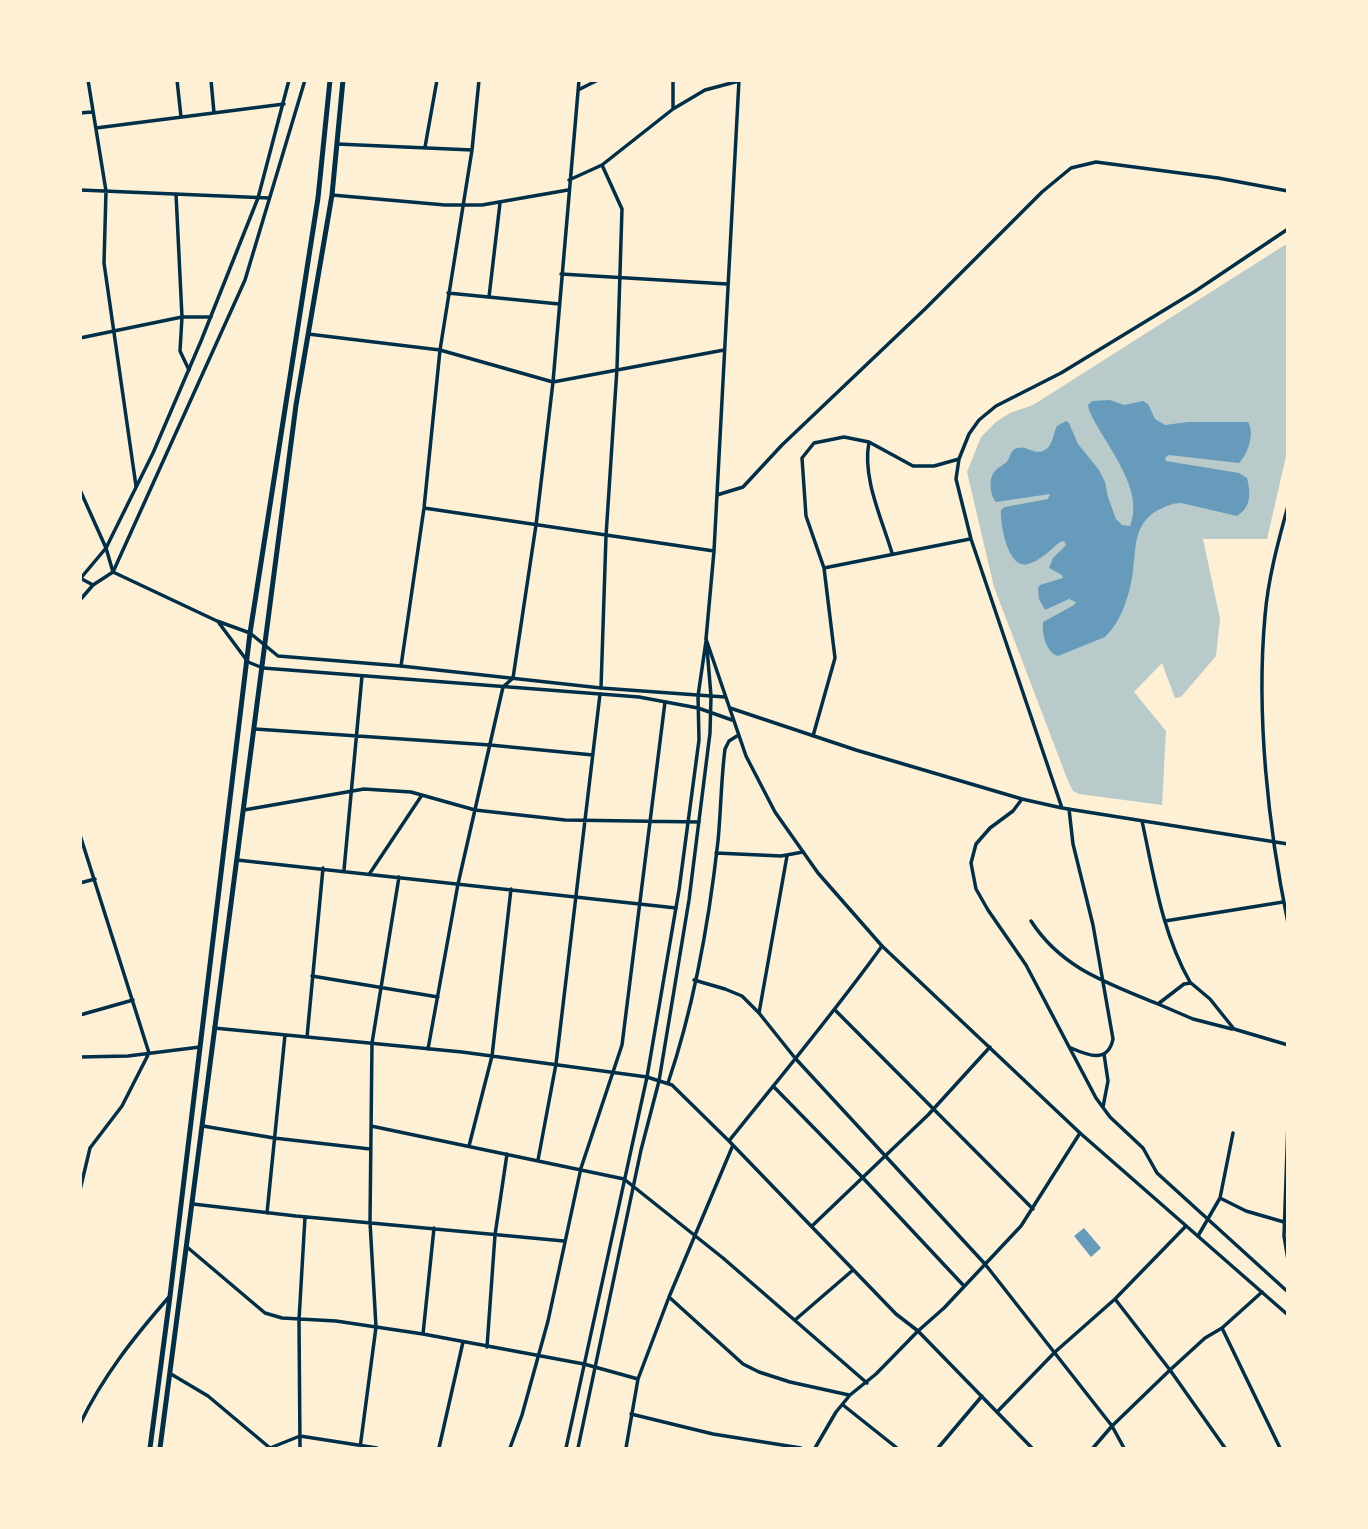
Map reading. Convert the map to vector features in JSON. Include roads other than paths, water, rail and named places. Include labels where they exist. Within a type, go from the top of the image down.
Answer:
[{"type":"highway","points":[[150,1448],[250,634],[318,198],[330,80]]},
{"type":"highway","points":[[160,1448],[296,405],[332,195],[343,80]]},
{"type":"street","points":[[88,80],[106,191],[104,263],[136,486]]},
{"type":"street","points":[[177,80],[181,117]]},
{"type":"street","points":[[212,80],[214,113]]},
{"type":"street","points":[[93,585],[81,578],[106,548],[136,486],[189,370],[258,198],[289,80]]},
{"type":"street","points":[[80,600],[93,585],[113,572],[245,280],[305,80]]},
{"type":"street","points":[[425,148],[437,80]]},
{"type":"street","points":[[401,666],[424,508],[440,350],[461,205],[472,150],[479,80]]},
{"type":"street","points":[[428,1049],[458,884],[503,687],[513,678],[536,525],[553,382],[579,80]]},
{"type":"street","points":[[578,91],[598,80]]},
{"type":"street","points":[[673,80],[673,109]]},
{"type":"street","points":[[566,1448],[648,1077],[676,908],[699,740],[698,696],[714,551],[739,81],[705,90],[673,109],[602,165],[569,180]]},
{"type":"street","points":[[96,128],[284,104]]},
{"type":"street","points":[[80,113],[93,112]]},
{"type":"street","points":[[337,144],[472,150]]},
{"type":"street","points":[[717,495],[744,487],[782,445],[925,309],[1042,192],[1071,169],[1096,162],[1217,178],[1287,191]]},
{"type":"street","points":[[601,688],[622,209],[602,165]]},
{"type":"street","points":[[80,190],[270,198]]},
{"type":"street","points":[[332,195],[461,205],[500,203],[568,190]]},
{"type":"street","points":[[176,194],[182,317],[180,351],[189,370]]},
{"type":"street","points":[[489,297],[500,203]]},
{"type":"street","points":[[1062,808],[971,539],[956,479],[959,459],[969,433],[979,420],[996,406],[1061,373],[1194,292],[1287,229]]},
{"type":"street","points":[[561,274],[727,284]]},
{"type":"street","points":[[448,293],[559,304]]},
{"type":"street","points":[[80,338],[182,317],[211,317]]},
{"type":"street","points":[[308,334],[440,350],[553,382],[724,350]]},
{"type":"street","points":[[813,736],[835,658],[824,568],[806,516],[802,458],[814,443],[844,437],[869,442],[913,466],[934,466],[959,459]]},
{"type":"street","points":[[869,442],[867,454],[870,478],[892,553]]},
{"type":"street","points":[[80,490],[106,548],[113,572],[250,634],[278,656],[401,666],[601,688],[725,697]]},
{"type":"street","points":[[1287,506],[1271,572],[1264,637],[1264,744],[1275,859],[1287,923]]},
{"type":"street","points":[[424,508],[714,551]]},
{"type":"street","points":[[824,568],[971,539]]},
{"type":"street","points":[[217,621],[248,662],[263,668],[639,697],[698,708],[732,720]]},
{"type":"street","points":[[578,1448],[659,1081],[700,822],[711,696],[706,639]]},
{"type":"street","points":[[706,639],[737,736],[775,812],[818,873],[883,946],[1080,1133],[1287,1315]]},
{"type":"street","points":[[344,870],[362,676]]},
{"type":"street","points":[[538,1160],[556,1064],[600,694]]},
{"type":"street","points":[[510,1448],[548,1321],[581,1168],[622,1045],[665,702]]},
{"type":"street","points":[[728,708],[1022,799],[1062,808],[1287,844]]},
{"type":"street","points":[[255,729],[593,755]]},
{"type":"street","points":[[667,1084],[685,1028],[694,981],[716,853],[725,749],[729,741],[737,736]]},
{"type":"street","points":[[244,810],[364,789],[411,792],[475,810],[585,821],[700,822]]},
{"type":"street","points":[[370,873],[422,795]]},
{"type":"street","points":[[1022,799],[1008,816],[980,838],[972,856],[972,872],[983,904],[1017,950],[1103,1107],[1143,1148],[1157,1173],[1287,1292]]},
{"type":"street","points":[[1069,809],[1074,852],[1104,981],[1113,1039],[1111,1048],[1104,1054],[1092,1056],[1070,1048]]},
{"type":"street","points":[[1142,821],[1165,921],[1178,960],[1191,983],[1210,999],[1234,1029]]},
{"type":"street","points":[[80,835],[149,1053],[122,1105],[90,1147],[80,1190]]},
{"type":"street","points":[[716,853],[788,856],[803,852]]},
{"type":"street","points":[[759,1013],[788,856]]},
{"type":"street","points":[[237,860],[676,908]]},
{"type":"street","points":[[306,1037],[323,868]]},
{"type":"street","points":[[360,1447],[376,1327],[370,1222],[372,1044],[399,877]]},
{"type":"street","points":[[80,883],[95,879]]},
{"type":"street","points":[[469,1146],[492,1056],[511,889]]},
{"type":"street","points":[[1165,921],[1283,902]]},
{"type":"street","points":[[1031,920],[1043,938],[1066,961],[1104,981],[1193,1019],[1287,1045]]},
{"type":"street","points":[[626,1448],[638,1379],[731,1143],[883,946]]},
{"type":"street","points":[[312,976],[438,997]]},
{"type":"street","points":[[694,981],[742,996],[759,1013],[794,1058],[985,1264],[1112,1426],[1124,1448]]},
{"type":"street","points":[[1158,1004],[1184,984],[1191,983]]},
{"type":"street","points":[[80,1016],[133,1000]]},
{"type":"street","points":[[835,1010],[1033,1209]]},
{"type":"street","points":[[214,1028],[492,1056],[648,1077],[671,1085],[1032,1448]]},
{"type":"street","points":[[267,1213],[285,1035]]},
{"type":"street","points":[[80,1057],[201,1047]]},
{"type":"street","points":[[812,1226],[934,1109],[990,1047]]},
{"type":"street","points":[[1103,1107],[1108,1082],[1104,1054]]},
{"type":"street","points":[[773,1087],[964,1286]]},
{"type":"street","points":[[1287,1123],[1284,1222],[1287,1260]]},
{"type":"street","points":[[201,1125],[274,1138],[370,1149]]},
{"type":"street","points":[[371,1126],[624,1179],[694,1235],[867,1383]]},
{"type":"street","points":[[815,1448],[822,1431],[850,1395],[867,1383],[1021,1226],[1080,1133]]},
{"type":"street","points":[[1198,1237],[1220,1198],[1233,1133]]},
{"type":"street","points":[[488,1347],[495,1235],[507,1153]]},
{"type":"street","points":[[1220,1198],[1247,1211],[1284,1222]]},
{"type":"street","points":[[190,1203],[305,1217],[565,1241]]},
{"type":"street","points":[[300,1448],[299,1320],[305,1217]]},
{"type":"street","points":[[997,1412],[1186,1226]]},
{"type":"street","points":[[423,1334],[434,1228]]},
{"type":"street","points":[[187,1247],[265,1313],[282,1318],[335,1321],[423,1334],[584,1364],[638,1379]]},
{"type":"street","points":[[795,1320],[853,1270]]},
{"type":"street","points":[[1093,1448],[1170,1370],[1262,1292]]},
{"type":"street","points":[[80,1424],[96,1391],[127,1346],[170,1296]]},
{"type":"street","points":[[669,1297],[743,1364],[790,1382],[850,1395]]},
{"type":"street","points":[[1115,1298],[1225,1448]]},
{"type":"street","points":[[1222,1328],[1280,1448]]},
{"type":"street","points":[[439,1448],[463,1342]]},
{"type":"street","points":[[169,1373],[208,1396],[270,1448],[300,1436],[377,1448]]},
{"type":"street","points":[[938,1448],[982,1396]]},
{"type":"street","points":[[844,1405],[897,1448]]},
{"type":"street","points":[[631,1415],[713,1434],[801,1448]]},
{"type":"water","points":[[1110,400],[1124,405],[1143,401],[1148,404],[1155,419],[1165,425],[1188,422],[1248,422],[1250,443],[1239,463],[1169,455],[1165,458],[1166,461],[1239,473],[1247,478],[1249,500],[1245,509],[1237,516],[1181,503],[1151,514],[1138,536],[1130,588],[1116,623],[1105,637],[1058,656],[1050,651],[1046,642],[1043,622],[1076,602],[1069,599],[1045,610],[1039,599],[1038,588],[1063,578],[1049,568],[1053,558],[1066,545],[1064,541],[1060,542],[1037,560],[1021,564],[1010,553],[1001,517],[1001,510],[1005,507],[1048,499],[1050,494],[996,502],[991,491],[991,478],[1016,449],[1021,447],[1041,452],[1048,448],[1057,426],[1066,421],[1078,444],[1099,470],[1116,519],[1122,525],[1130,526],[1133,511],[1128,481],[1095,423],[1088,405],[1092,401]]},
{"type":"water","points":[[1084,1228],[1101,1248],[1091,1257],[1074,1236]]}]
